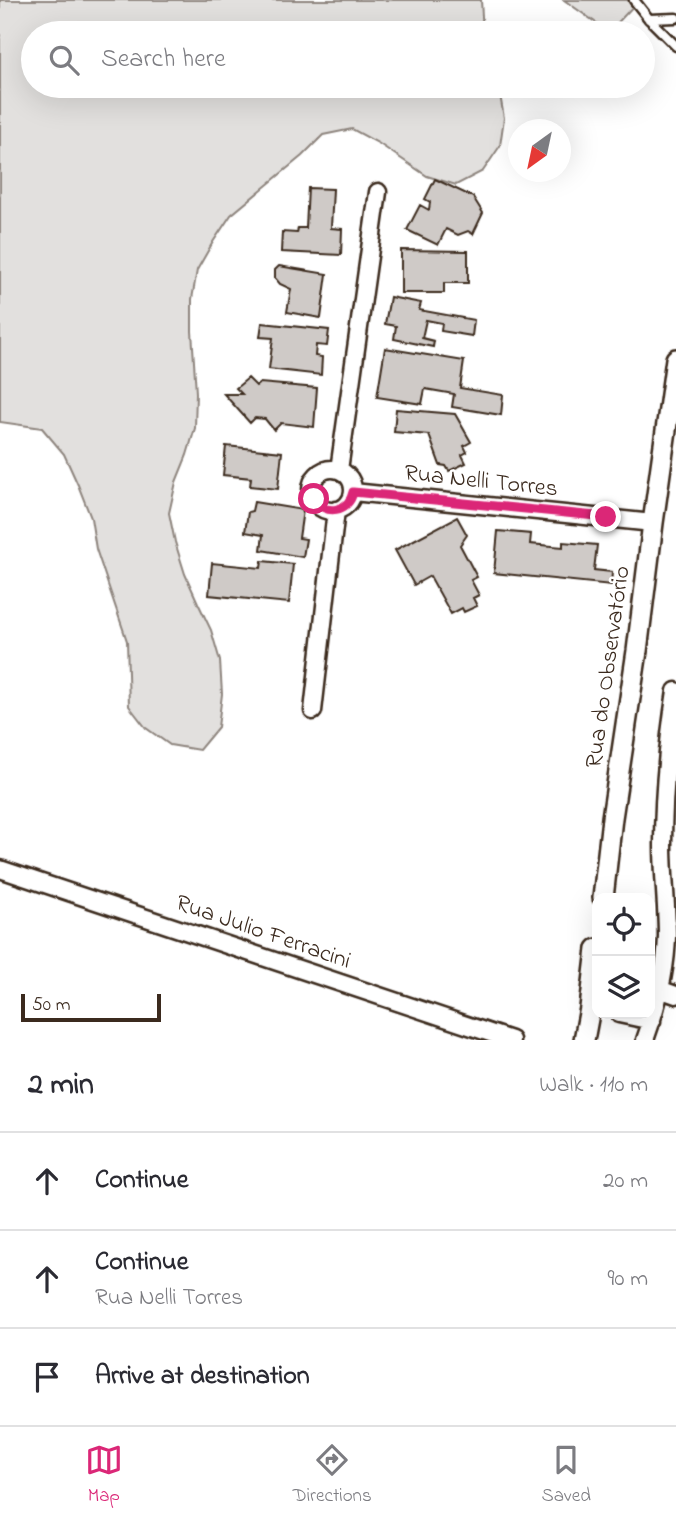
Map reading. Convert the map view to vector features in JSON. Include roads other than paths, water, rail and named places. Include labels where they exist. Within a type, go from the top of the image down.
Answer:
[{"type":"street","points":[[339,470],[378,192]]},
{"type":"street","name":"Rua do Observatório","points":[[604,893],[611,818],[638,651],[676,359]]},
{"type":"street","points":[[325,470],[339,470],[350,479],[353,492],[348,504],[336,510],[323,509],[317,505],[312,485],[314,479],[325,470]]},
{"type":"street","name":"Rua Nelli Torres","points":[[353,492],[653,523]]},
{"type":"street","points":[[313,710],[336,510]]},
{"type":"street","points":[[645,1040],[659,989],[656,969],[667,937],[663,795],[676,691]]},
{"type":"street","name":"Rua Julio Ferracini","points":[[0,869],[511,1040]]},
{"type":"street","points":[[659,989],[676,995]]},
{"type":"street","points":[[584,1040],[592,1015]]},
{"type":"street","points":[[643,1019],[652,1021]]},
{"type":"lane","points":[[634,0],[649,19],[676,18]]},
{"type":"lane","points":[[655,25],[676,46]]}]
